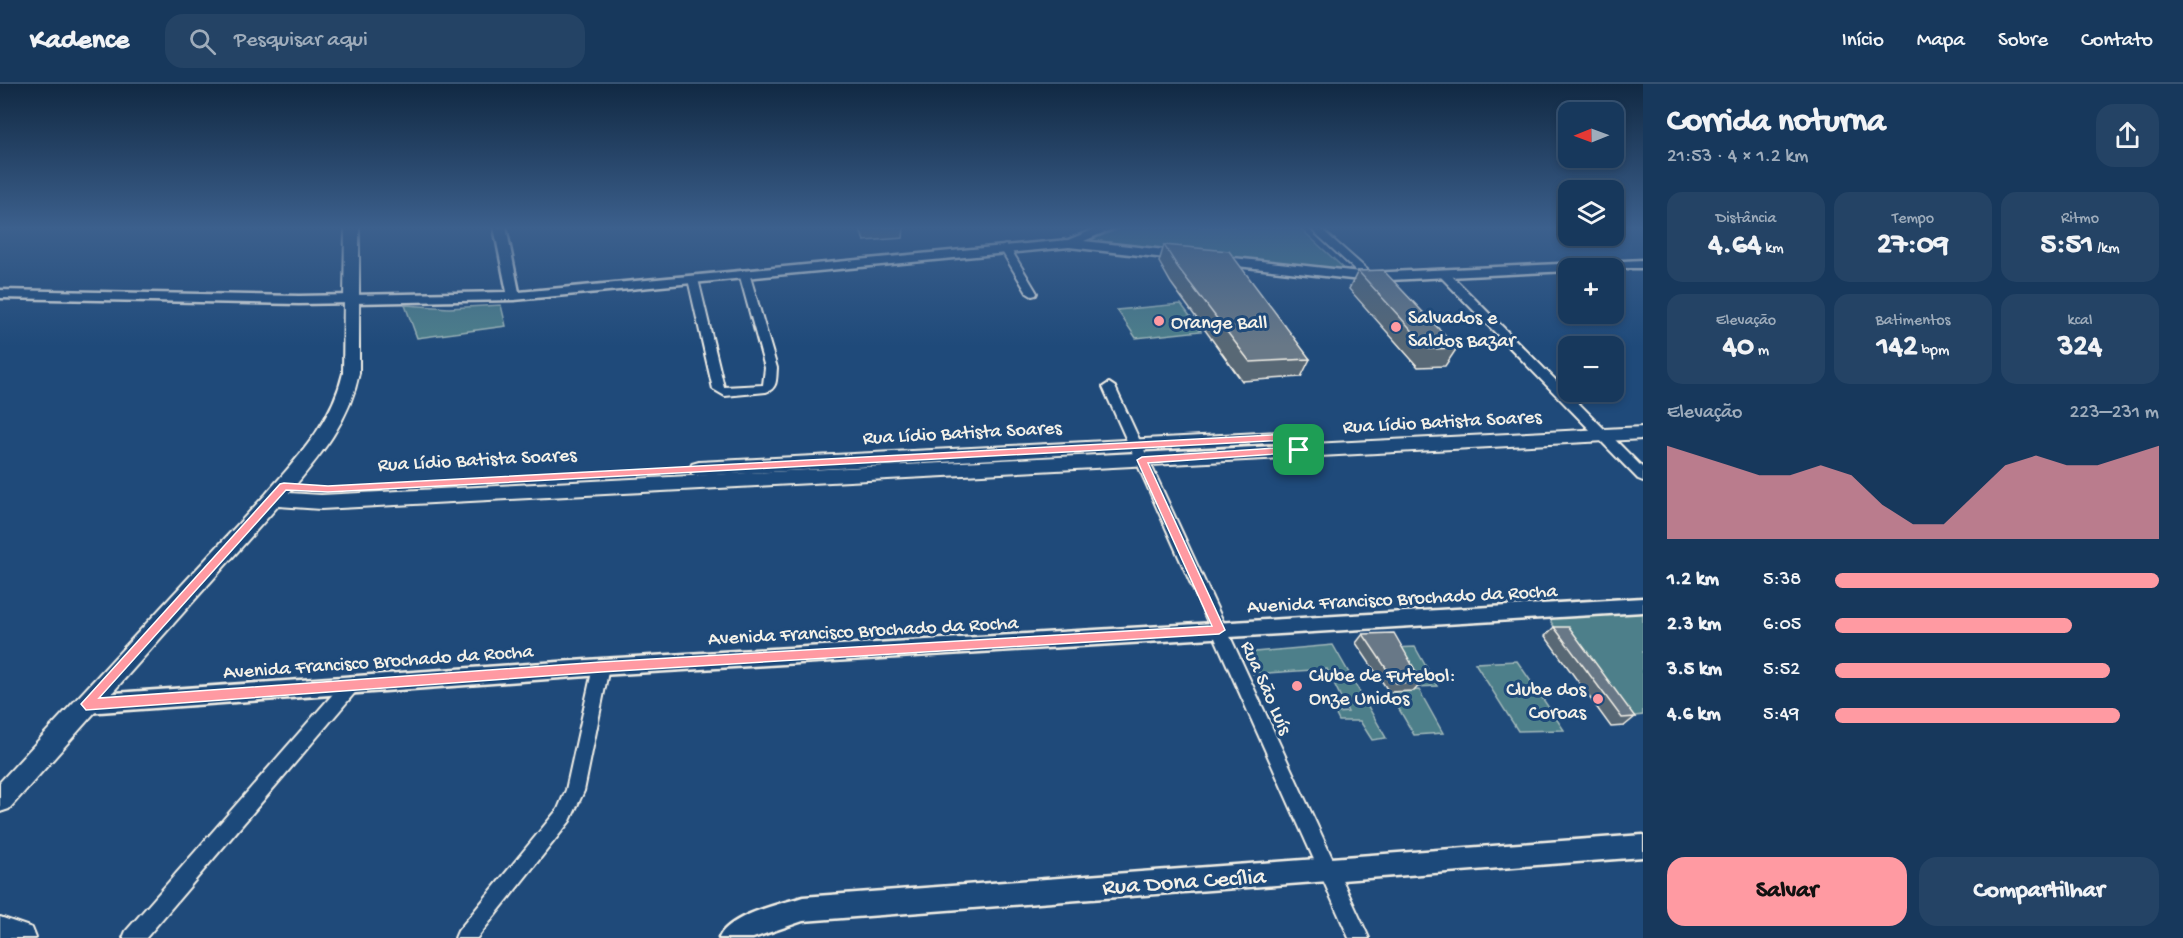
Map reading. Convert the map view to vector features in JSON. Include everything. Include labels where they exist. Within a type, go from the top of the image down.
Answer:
[{"type":"main road","points":[[0,800],[278,493],[330,428],[348,388],[351,373],[352,267]]},
{"type":"main road","name":"Rua Lídio Batista Soares","points":[[278,493],[321,502],[399,491],[1597,429],[1643,421]]},
{"type":"main road","name":"Rua Lídio Batista Soares","points":[[1597,429],[1643,433]]},
{"type":"main road","points":[[0,931],[22,938]]},
{"type":"street","points":[[508,267],[514,296]]},
{"type":"street","points":[[0,294],[299,300],[514,296],[808,267]]},
{"type":"street","points":[[1016,267],[1032,293]]},
{"type":"street","points":[[1279,267],[1369,277],[1586,267]]},
{"type":"street","points":[[1358,267],[1369,277]]},
{"type":"street","points":[[693,279],[719,389],[725,392],[766,388],[770,384],[771,368],[744,273]]},
{"type":"street","points":[[1444,274],[1643,476]]},
{"type":"street","name":"Rua São Luís","points":[[1109,387],[1359,938]]},
{"type":"street","name":"Avenida Francisco Brochado da Rocha","points":[[86,704],[601,667],[1643,604]]},
{"type":"street","points":[[465,938],[564,815],[575,791],[601,667]]},
{"type":"street","points":[[133,938],[352,684]]},
{"type":"street","name":"Rua Dona Cecília","points":[[731,938],[744,929],[774,916],[803,909],[1643,846]]},
{"type":"green space","points":[[1301,267],[1342,267],[1349,273]]},
{"type":"green space","name":"Orange Ball","points":[[1181,304],[1201,331],[1136,338],[1117,310]]},
{"type":"green space","points":[[405,305],[449,308],[501,305],[506,326],[417,338]]},
{"type":"green space","points":[[1643,605],[1643,715],[1619,718],[1551,622],[1553,611]]},
{"type":"green space","points":[[1333,645],[1386,738],[1372,740],[1360,721],[1339,721],[1335,713],[1348,712],[1327,669],[1253,674],[1244,653]]},
{"type":"green space","points":[[1415,647],[1437,686],[1416,687],[1393,648]]},
{"type":"green space","points":[[1517,661],[1564,730],[1518,731],[1475,663]]},
{"type":"green space","points":[[1419,690],[1443,733],[1414,735],[1389,692]]},
{"type":"building","points":[[1178,267],[1241,267],[1310,359],[1250,362]]},
{"type":"building","points":[[1383,270],[1457,348],[1429,349],[1358,271]]},
{"type":"building","points":[[1554,627],[1569,627],[1635,717],[1622,718]]},
{"type":"building","points":[[1394,633],[1422,682],[1396,683],[1363,634]]},
{"type":"place","name":"Orange Ball","points":[[1159,321]]},
{"type":"place","name":"Salvados e Saldos Bazar","points":[[1396,327]]},
{"type":"place","name":"Clube de Futebol: Onze Unidos","points":[[1297,686]]},
{"type":"place","name":"Clube dos Coroas","points":[[1598,699]]},
{"type":"route","points":[[1290,437],[1299,450],[1142,460],[1219,630],[601,667],[86,704],[284,487],[328,489],[1290,437]]}]
